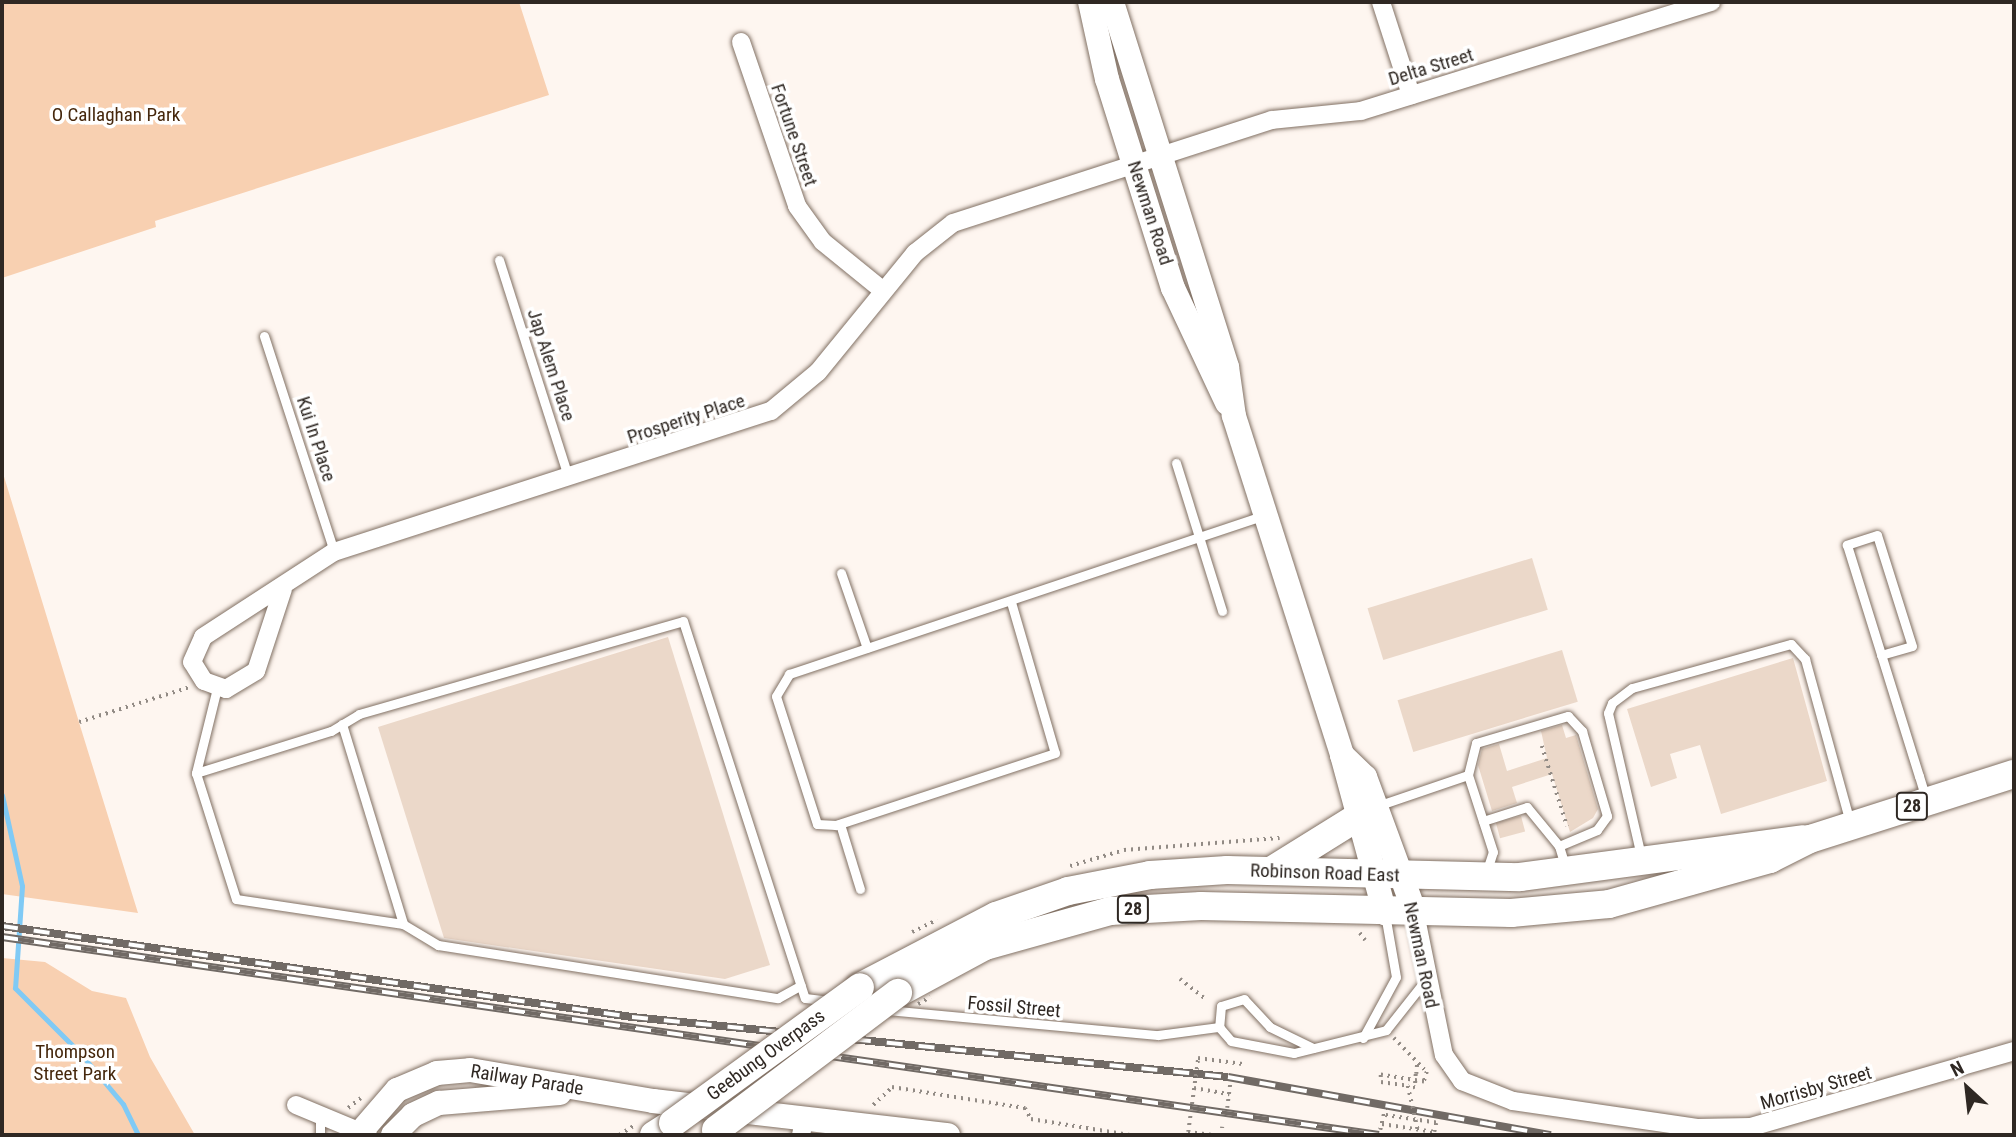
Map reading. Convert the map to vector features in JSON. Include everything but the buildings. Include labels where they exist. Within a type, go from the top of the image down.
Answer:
[{"type":"main road","name":"Newman Road","points":[[1090,2],[1134,163],[1183,313],[1234,416],[1342,755],[1366,812],[1402,875],[1415,913]]},
{"type":"main road","name":"Newman Road","points":[[1112,2],[1227,368],[1234,416]]},
{"type":"main road","name":"Robinson Road East","points":[[898,993],[985,946],[1082,916],[1201,906],[1415,913],[1540,913],[1609,904],[1770,859],[1810,839],[2014,774]]},
{"type":"main road","name":"Newman Road","points":[[1366,812],[1373,874],[1385,912]]},
{"type":"main road","points":[[1271,871],[1366,812]]},
{"type":"main road","name":"Robinson Road East","points":[[860,987],[956,933],[1068,891],[1150,875],[1271,871],[1402,875],[1489,865],[1568,873],[1643,864],[1767,839],[1810,839]]},
{"type":"main road","name":"Geebung Overpass","points":[[664,1129],[860,987]]},
{"type":"main road","name":"Geebung Overpass","points":[[712,1132],[898,993]]},
{"type":"main road","name":"Railway Parade","points":[[362,1134],[397,1090],[444,1072],[502,1073],[802,1128],[948,1135]]},
{"type":"main road","name":"Railway Parade","points":[[393,1135],[413,1115],[460,1098],[596,1092]]},
{"type":"street","points":[[1381,2],[1411,95]]},
{"type":"street","name":"Delta Street","points":[[1161,155],[1284,117],[1348,114],[1711,2]]},
{"type":"street","name":"Fortune Street","points":[[741,42],[797,206],[823,242],[882,290]]},
{"type":"street","name":"Prosperity Place","points":[[209,684],[192,662],[196,644],[283,589],[334,552],[569,480],[771,411],[818,372],[882,290],[953,223],[1161,155]]},
{"type":"street","points":[[209,684],[236,687],[256,671],[283,589]]},
{"type":"street","name":"Newman Road","points":[[1415,913],[1440,1042],[1462,1081]]},
{"type":"street","name":"Morrisby Street","points":[[1462,1081],[1513,1101],[1697,1128],[1751,1127],[2014,1051]]},
{"type":"street","points":[[296,1105],[362,1134]]},
{"type":"lane","name":"Jap Alem Place","points":[[499,260],[569,480]]},
{"type":"lane","name":"Kui In Place","points":[[264,336],[334,552]]},
{"type":"lane","points":[[1175,463],[1222,611]]},
{"type":"lane","points":[[1012,602],[1055,753],[840,824],[815,821],[776,689],[789,674],[1012,602],[1265,514]]},
{"type":"lane","points":[[1881,655],[1912,646],[1877,535],[1847,545],[1881,655],[1927,802]]},
{"type":"lane","points":[[841,573],[867,648]]},
{"type":"lane","points":[[195,773],[469,680],[683,621],[801,985],[778,998],[438,945],[404,924],[236,899],[195,773],[209,684]]},
{"type":"lane","points":[[1643,864],[1608,713],[1612,703],[1632,688],[1791,644],[1805,659],[1851,826]]},
{"type":"lane","points":[[1489,865],[1483,821],[1468,775],[1476,743],[1558,717],[1577,721],[1607,816],[1597,830],[1559,846]]},
{"type":"lane","points":[[342,724],[404,924]]},
{"type":"lane","points":[[1366,812],[1468,775]]},
{"type":"lane","points":[[1483,821],[1527,807],[1559,846],[1568,873]]},
{"type":"lane","points":[[840,824],[860,890]]},
{"type":"lane","points":[[1363,1038],[1396,977],[1385,912]]},
{"type":"lane","points":[[1313,1048],[1270,1027],[1244,999],[1221,1006],[1219,1027],[1244,1046],[1294,1053],[1363,1038],[1397,1021],[1428,976]]},
{"type":"lane","name":"Fossil Street","points":[[801,985],[805,998],[1065,1029],[1167,1035],[1219,1027]]},
{"type":"lane","points":[[320,1117],[320,1135]]},
{"type":"path","points":[[79,722],[209,684]]},
{"type":"path","points":[[1542,746],[1567,826]]},
{"type":"path","points":[[1355,930],[1365,940]]},
{"type":"path","points":[[1180,979],[1204,998]]},
{"type":"path","points":[[930,997],[939,992]]},
{"type":"path","points":[[1393,1037],[1417,1060],[1427,1072],[1424,1082],[1381,1075],[1381,1082],[1415,1088],[1416,1074],[1417,1060]]},
{"type":"path","points":[[1211,1135],[1188,1132],[1198,1058],[1243,1064]]},
{"type":"path","points":[[1227,1108],[1230,1084]]},
{"type":"path","points":[[1408,1086],[1419,1135]]},
{"type":"path","points":[[1194,1088],[1229,1094]]},
{"type":"path","points":[[1380,1130],[1385,1109]]},
{"type":"path","points":[[1382,1124],[1434,1132],[1436,1123],[1383,1115]]},
{"type":"path","points":[[1221,1135],[1222,1127]]},
{"type":"green space","name":"O Callaghan Park","points":[[2,2],[519,2],[549,95],[155,221],[156,227],[2,278]]},
{"type":"green space","points":[[2,470],[82,732],[138,913],[2,894]]},
{"type":"green space","name":"Thompson Street Park","points":[[2,958],[45,962],[92,991],[126,998],[150,1057],[195,1135],[2,1135]]},
{"type":"waterway","points":[[2,795],[22,886],[15,988],[80,1053],[123,1104],[138,1135]]},
{"type":"railway","points":[[2,926],[632,1017],[1228,1077],[1551,1135]]},
{"type":"railway","points":[[2,937],[1379,1135]]}]
